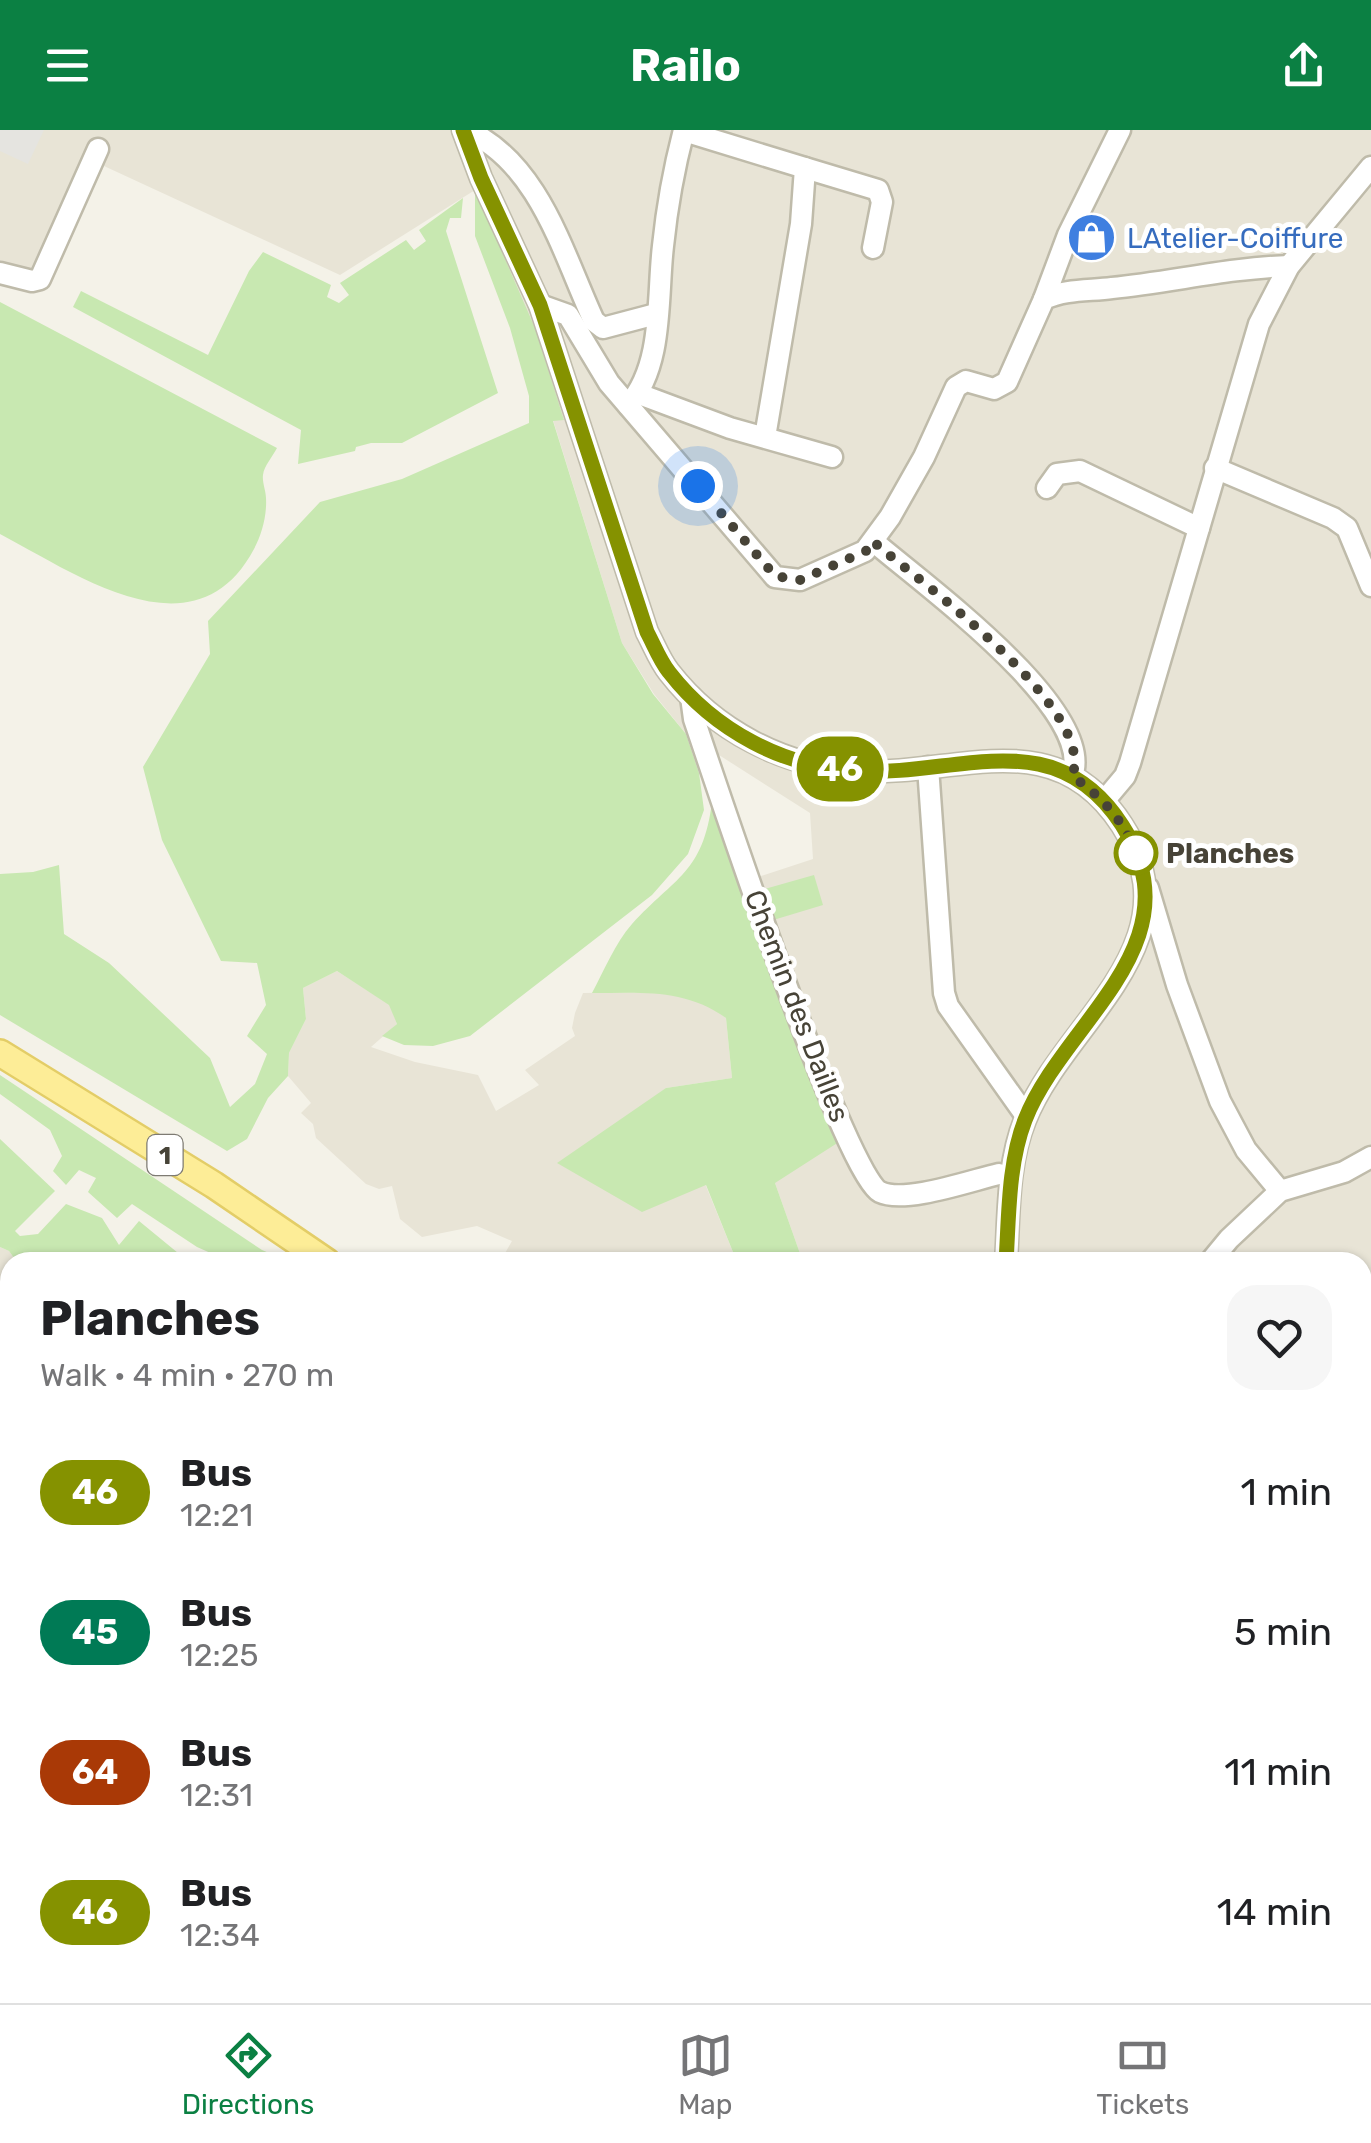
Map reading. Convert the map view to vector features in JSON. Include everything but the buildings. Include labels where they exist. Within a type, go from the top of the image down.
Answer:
[{"type":"main road","name":"1","points":[[0,1053],[214,1185],[311,1252]]},
{"type":"street","points":[[464,130],[481,178],[540,305],[647,632],[667,670],[691,696],[740,736],[775,754],[824,768],[858,772],[1022,760],[1072,776],[1104,802],[1132,844],[1220,1101],[1246,1150],[1280,1192]]},
{"type":"street","points":[[464,130],[484,138],[530,182],[594,321],[603,328],[656,314]]},
{"type":"street","points":[[634,399],[649,364],[674,169],[684,130],[878,190],[882,202],[872,248]]},
{"type":"street","points":[[634,399],[775,576],[800,580],[866,551],[924,457],[956,388],[966,381],[994,389],[1007,382],[1068,235],[1120,130]]},
{"type":"street","points":[[0,272],[32,281],[40,279],[98,150]]},
{"type":"street","points":[[1104,802],[1125,776],[1130,763],[1259,324],[1289,266],[1371,167]]},
{"type":"street","points":[[765,436],[801,224],[805,168]]},
{"type":"street","points":[[1044,298],[1058,292],[1289,266]]},
{"type":"street","points":[[540,305],[568,316],[609,383],[634,399],[832,456]]},
{"type":"street","points":[[1216,468],[1333,518],[1347,528],[1371,586]]},
{"type":"street","points":[[1047,488],[1056,474],[1080,472],[1198,528]]},
{"type":"street","points":[[872,541],[1006,653],[1036,686],[1076,749],[1072,776]]},
{"type":"street","name":"Chemin des Dailles","points":[[691,696],[694,719],[739,854],[856,1160],[876,1190],[892,1195],[908,1195],[999,1174]]},
{"type":"street","points":[[928,767],[944,992],[948,1006],[1026,1116]]},
{"type":"street","points":[[1007,1252],[1014,1160],[1026,1116],[1049,1076],[1124,974],[1136,947],[1143,911],[1141,872]]},
{"type":"street","points":[[1218,1252],[1280,1192],[1344,1172],[1371,1156]]},
{"type":"shaded area","points":[[0,130],[1371,130],[1371,1252],[799,1252],[775,1183],[746,881],[813,859],[810,813],[686,734],[654,694],[622,643],[553,420],[563,420],[475,190],[340,275],[104,166],[45,291],[0,275]]},
{"type":"shaded area","points":[[0,130],[44,130],[28,164],[0,151]]},
{"type":"shaded area","points":[[337,971],[390,1005],[397,1024],[371,1047],[415,1062],[478,1075],[496,1111],[539,1085],[525,1070],[575,1036],[572,1028],[583,993],[662,992],[706,1003],[726,1018],[732,1078],[666,1088],[733,1252],[506,1252],[512,1241],[477,1226],[422,1237],[400,1219],[392,1186],[379,1189],[366,1184],[316,1138],[313,1124],[301,1113],[311,1103],[288,1076],[289,1053],[306,1019],[303,988]]},
{"type":"green space","points":[[475,190],[535,328],[564,420],[553,421],[622,643],[653,694],[686,734],[699,773],[704,810],[688,854],[652,895],[470,1036],[433,1046],[404,1045],[382,1036],[397,1024],[389,1005],[337,971],[303,988],[306,1019],[289,1053],[288,1076],[268,1098],[247,1139],[227,1151],[0,1015],[0,874],[59,865],[64,934],[109,963],[210,1058],[230,1107],[255,1084],[267,1054],[247,1036],[266,1005],[257,963],[221,961],[162,840],[143,767],[210,654],[208,621],[320,502],[402,479],[529,423],[529,396],[510,328],[475,236]]},
{"type":"green space","points":[[463,198],[461,218],[450,218],[446,231],[498,393],[402,443],[371,443],[356,447],[355,451],[298,464],[301,430],[73,307],[81,291],[208,355],[249,271],[263,252],[331,285],[327,297],[339,303],[349,295],[340,283],[406,240],[414,250],[426,241],[419,230]]},
{"type":"green space","points":[[0,302],[277,448],[263,475],[266,504],[259,537],[229,582],[200,599],[167,603],[133,598],[98,585],[0,534]]},
{"type":"green space","points":[[712,802],[842,1140],[775,1183],[799,1252],[733,1252],[706,1185],[642,1212],[557,1163],[666,1088],[732,1078],[726,1018],[710,1008],[662,994],[592,993],[626,932],[685,872],[708,826]]},
{"type":"green space","points":[[814,875],[823,905],[770,921],[761,890]]},
{"type":"green space","points":[[0,1075],[267,1252],[208,1252],[132,1204],[117,1218],[88,1192],[96,1178],[79,1170],[66,1185],[53,1171],[62,1156],[50,1130],[0,1094]]},
{"type":"green space","points":[[0,1139],[55,1191],[15,1231],[20,1236],[38,1234],[66,1204],[102,1218],[119,1245],[139,1221],[177,1252],[10,1252],[0,1247]]},
{"type":"bus line","name":"46","points":[[463,130],[540,305],[647,632],[667,670],[691,696],[740,736],[775,754],[824,768],[890,771],[1010,759],[1058,769],[1090,788],[1104,802],[1132,844],[1144,889],[1136,947],[1124,974],[1049,1076],[1026,1116],[1014,1160],[1007,1252]]},
{"type":"place","name":"LAtelier-Coiffure","points":[[1092,238]]},
{"type":"place","name":"Planches","points":[[1136,853]]},
{"type":"route","points":[[698,486],[775,576],[800,580],[866,551],[872,541],[876,544],[1006,653],[1036,686],[1076,749],[1072,776],[1104,802],[1121,824],[1137,858],[1136,853]]}]
